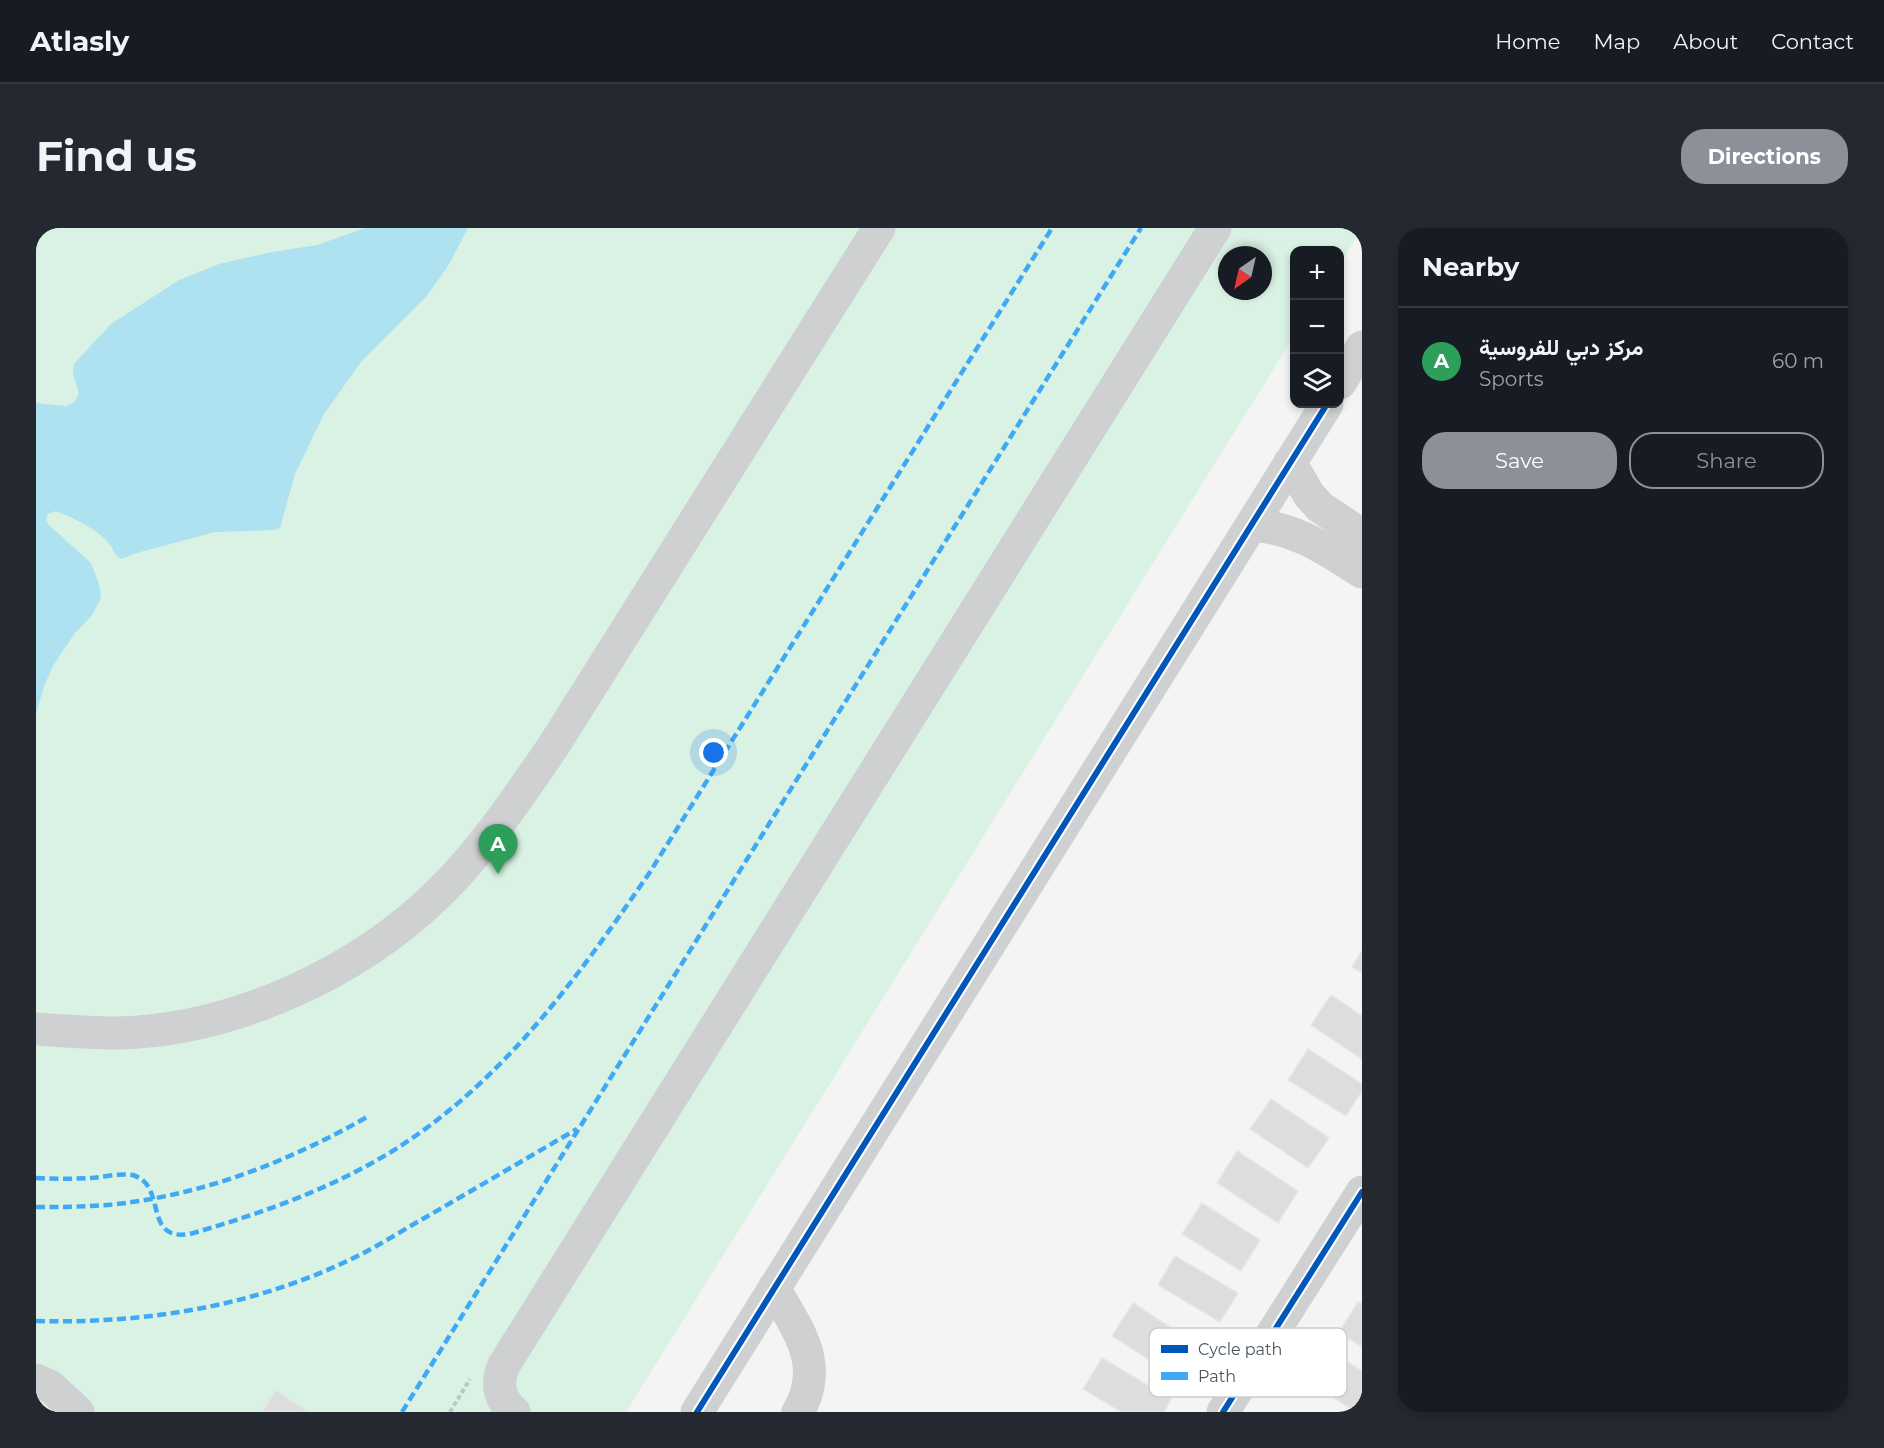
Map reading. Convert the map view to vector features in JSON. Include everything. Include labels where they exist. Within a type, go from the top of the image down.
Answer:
[{"type":"street","points":[[36,1029],[119,1033],[161,1029],[198,1022],[273,999],[310,983],[362,954],[411,919],[440,892],[467,863],[554,745],[879,228]]},
{"type":"street","points":[[514,1412],[508,1407],[500,1391],[500,1373],[504,1365],[1215,228]]},
{"type":"street","points":[[1344,376],[1362,347]]},
{"type":"street","points":[[698,1412],[1324,408]]},
{"type":"street","points":[[1290,462],[1309,495],[1320,507],[1362,535]]},
{"type":"street","points":[[1252,525],[1270,526],[1304,537],[1362,572]]},
{"type":"street","points":[[1276,1328],[1362,1192]]},
{"type":"street","points":[[774,1288],[807,1352],[810,1369],[809,1386],[798,1412]]},
{"type":"street","points":[[36,1380],[51,1387],[74,1411]]},
{"type":"street","points":[[1223,1412],[1232,1397]]},
{"type":"green space","points":[[36,228],[1362,228],[1344,257],[1344,246],[1290,246],[1290,342],[626,1412],[36,1412]]},
{"type":"water","points":[[365,228],[468,228],[448,266],[426,297],[361,362],[324,414],[295,474],[280,528],[215,532],[121,559],[102,536],[89,527],[56,511],[48,514],[46,520],[49,525],[91,563],[99,584],[101,598],[92,615],[75,633],[54,664],[44,686],[36,714],[36,403],[66,406],[75,402],[79,393],[73,374],[74,364],[111,324],[179,280],[219,264],[317,245]]},
{"type":"building","points":[[1362,951],[1362,973],[1352,967]]},
{"type":"building","points":[[1331,995],[1362,1016],[1362,1059],[1311,1025]]},
{"type":"building","points":[[1308,1049],[1362,1084],[1362,1091],[1346,1116],[1288,1080]]},
{"type":"building","points":[[1271,1099],[1329,1138],[1308,1168],[1250,1129]]},
{"type":"building","points":[[1237,1151],[1298,1191],[1278,1223],[1217,1183]]},
{"type":"building","points":[[1202,1203],[1260,1240],[1241,1271],[1182,1234]]},
{"type":"building","points":[[1175,1256],[1238,1293],[1220,1322],[1158,1285]]},
{"type":"building","points":[[1358,1302],[1362,1304],[1362,1347],[1347,1337],[1347,1328],[1342,1328]]},
{"type":"building","points":[[1133,1303],[1172,1328],[1149,1328],[1149,1359],[1112,1336]]},
{"type":"building","points":[[1102,1358],[1149,1386],[1149,1397],[1171,1399],[1164,1412],[1121,1412],[1083,1389]]},
{"type":"building","points":[[1347,1362],[1362,1371],[1362,1412],[1356,1412],[1332,1397],[1347,1397]]},
{"type":"building","points":[[276,1390],[309,1412],[262,1412]]},
{"type":"marked path","points":[[36,1178],[77,1179],[133,1175],[148,1186],[161,1224],[167,1231],[176,1234],[190,1234],[276,1206],[359,1170],[411,1139],[481,1082],[543,1017],[598,946],[650,872],[1052,228]]},
{"type":"marked path","points":[[402,1412],[1141,228]]},
{"type":"marked path","points":[[36,1207],[120,1204],[194,1190],[282,1159],[367,1117]]},
{"type":"marked path","points":[[36,1321],[155,1316],[233,1301],[309,1278],[377,1246],[577,1129]]},
{"type":"cycle path","points":[[697,1412],[1324,408]]},
{"type":"cycle path","points":[[1276,1328],[1362,1192]]},
{"type":"cycle path","points":[[1223,1412],[1232,1397]]},
{"type":"place","name":"مركز دبي للفروسية","points":[[498,874]]}]
